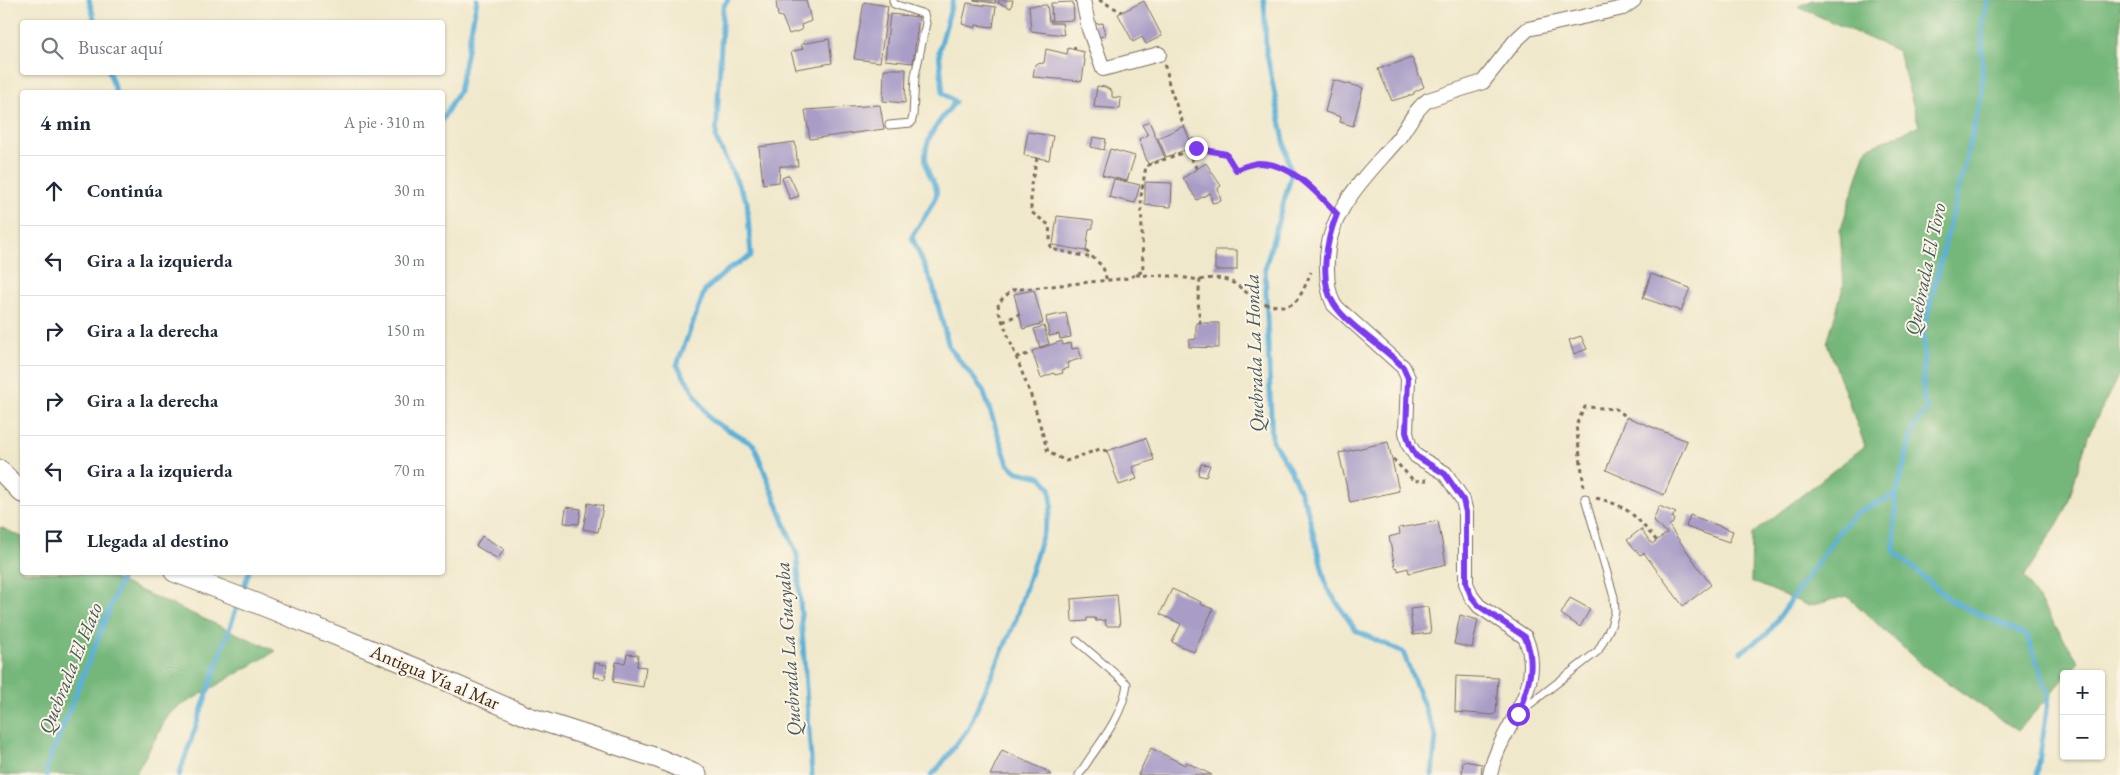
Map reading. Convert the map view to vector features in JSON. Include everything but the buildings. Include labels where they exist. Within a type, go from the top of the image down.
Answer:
[{"type":"main road","points":[[0,470],[20,491]]},
{"type":"main road","name":"Antigua Vía al Mar","points":[[182,575],[421,670],[529,716],[660,759],[697,775]]},
{"type":"street","points":[[1084,0],[1090,29],[1103,69],[1159,54]]},
{"type":"street","points":[[1490,775],[1498,748],[1508,728],[1518,714],[1529,683],[1532,668],[1527,643],[1525,637],[1479,606],[1471,596],[1466,583],[1466,512],[1463,500],[1445,474],[1416,456],[1410,445],[1406,432],[1408,378],[1403,367],[1334,305],[1329,295],[1327,282],[1327,248],[1337,214],[1407,127],[1421,104],[1483,82],[1515,41],[1528,29],[1623,8],[1634,0]]},
{"type":"lane","points":[[889,125],[911,122],[915,76],[926,23],[924,14],[894,4],[893,0]]},
{"type":"lane","points":[[1518,714],[1598,651],[1612,626],[1615,612],[1614,597],[1585,498]]},
{"type":"lane","points":[[1077,641],[1127,684],[1125,698],[1118,717],[1079,775]]},
{"type":"path","points":[[1099,0],[1122,12]]},
{"type":"path","points":[[1159,54],[1167,71],[1169,85],[1184,126]]},
{"type":"path","points":[[1107,450],[1100,449],[1066,460],[1048,452],[1033,401],[1003,322],[998,303],[1012,290],[1129,278],[1143,271],[1141,196],[1146,166],[1196,148],[1226,154],[1236,170],[1258,163],[1282,168],[1308,184],[1337,214]]},
{"type":"path","points":[[1187,151],[1197,170]]},
{"type":"path","points":[[1037,158],[1031,186],[1031,212],[1049,226],[1051,248],[1092,258]]},
{"type":"path","points":[[1136,275],[1227,280],[1243,288],[1262,303],[1284,306],[1293,304],[1300,296],[1314,267],[1327,248]]},
{"type":"path","points":[[1086,251],[1102,267],[1107,281]]},
{"type":"path","points":[[1200,280],[1198,300],[1200,323]]},
{"type":"path","points":[[1003,322],[1019,314]]},
{"type":"path","points":[[1016,357],[1033,353]]},
{"type":"path","points":[[1627,417],[1616,409],[1585,407],[1576,425],[1585,498],[1596,498],[1618,503],[1635,516],[1657,541]]},
{"type":"green space","points":[[1813,0],[2120,0],[2120,372],[2088,436],[2065,512],[2024,577],[2079,662],[2072,670],[2060,670],[2060,684],[2018,731],[1922,665],[1847,596],[1809,606],[1751,581],[1752,534],[1865,446],[1827,343],[1844,284],[1840,231],[1867,148],[1919,126],[1898,51],[1798,7]]},
{"type":"green space","points":[[0,527],[20,536],[20,575],[105,575],[276,651],[170,712],[135,775],[0,775]]},
{"type":"waterway","name":"Quebrada El Hato","points":[[89,0],[94,20]]},
{"type":"waterway","points":[[445,115],[459,91],[477,0]]},
{"type":"waterway","name":"Quebrada La Guayaba","points":[[728,0],[723,7],[716,139],[747,202],[751,256],[730,268],[705,290],[677,365],[711,420],[754,445],[797,555],[812,775]]},
{"type":"waterway","points":[[931,775],[968,729],[1015,622],[1052,505],[1050,488],[1041,477],[1018,472],[1008,464],[983,390],[949,347],[933,286],[912,237],[936,196],[935,186],[927,167],[925,156],[927,146],[935,128],[955,102],[943,93],[939,51],[953,0]]},
{"type":"waterway","name":"Quebrada La Honda","points":[[1264,0],[1266,50],[1291,176],[1265,268],[1272,440],[1291,471],[1307,508],[1327,588],[1356,631],[1403,652],[1436,737],[1432,775]]},
{"type":"waterway","name":"Quebrada El Toro","points":[[1741,652],[1768,633],[1841,529],[1859,511],[1896,495],[1914,426],[1927,410],[1923,396],[1924,328],[1982,94],[1982,23],[1988,0]]},
{"type":"waterway","name":"Quebrada El Hato","points":[[110,75],[115,90]]},
{"type":"waterway","points":[[1896,495],[1894,551],[1950,600],[2027,636],[2049,696],[2037,775]]},
{"type":"waterway","name":"Quebrada El Hato","points":[[47,775],[46,769],[123,575]]},
{"type":"waterway","points":[[179,775],[248,575]]},
{"type":"route","points":[[1196,148],[1226,154],[1236,170],[1258,163],[1282,168],[1308,184],[1337,214],[1332,226],[1326,257],[1329,295],[1334,305],[1345,316],[1403,367],[1408,378],[1406,432],[1410,445],[1416,456],[1445,474],[1463,500],[1466,512],[1466,583],[1471,596],[1479,606],[1525,637],[1532,668],[1518,714]]}]
